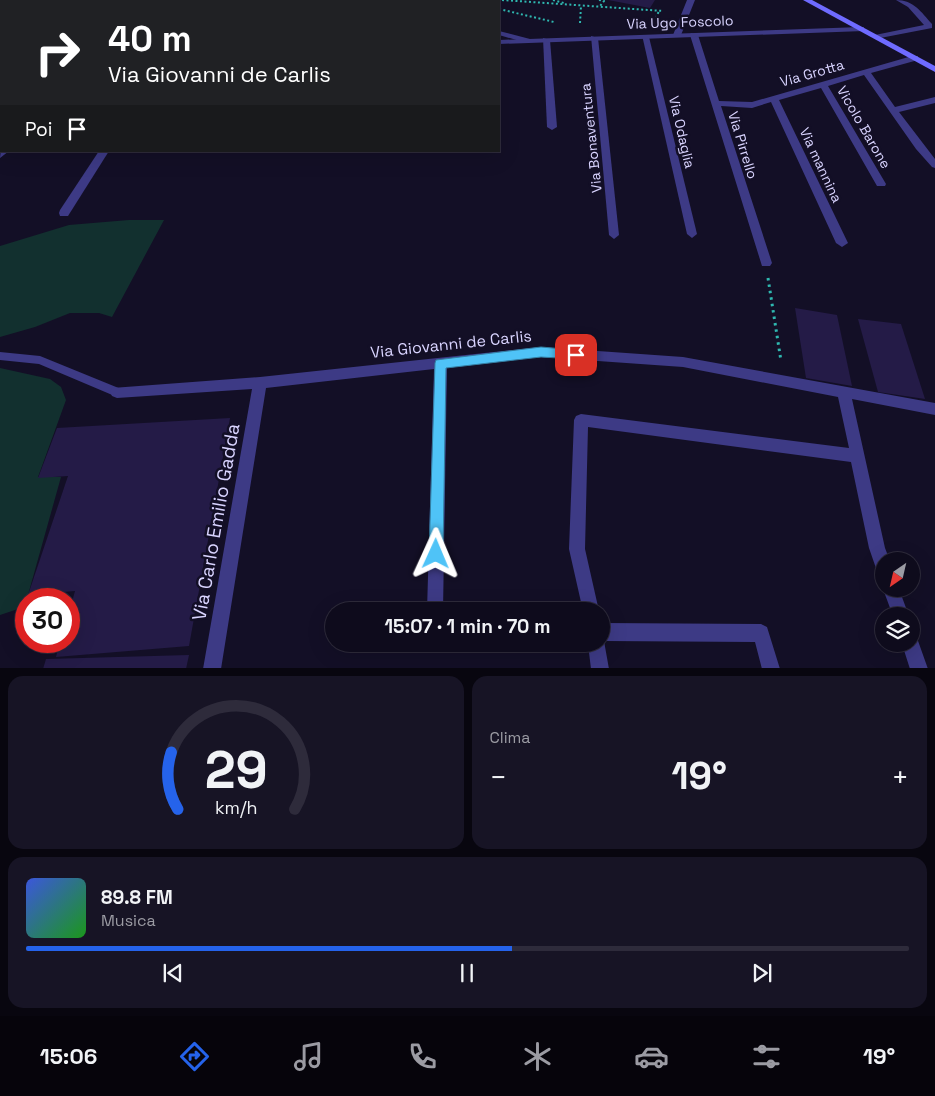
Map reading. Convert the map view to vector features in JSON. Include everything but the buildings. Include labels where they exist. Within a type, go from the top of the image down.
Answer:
[{"type":"main road","points":[[808,0],[935,69]]},
{"type":"street","points":[[677,36],[691,0]]},
{"type":"street","points":[[878,37],[929,26],[911,5],[900,0]]},
{"type":"street","points":[[922,18],[935,19]]},
{"type":"street","name":"Via Ugo Foscolo","points":[[500,42],[861,28]]},
{"type":"street","points":[[500,33],[526,41]]},
{"type":"street","name":"Via Pirrello","points":[[694,35],[766,263]]},
{"type":"street","name":"Via Odaglia","points":[[645,37],[692,234]]},
{"type":"street","name":"Via Bonaventura","points":[[594,38],[614,235]]},
{"type":"street","points":[[546,40],[552,128]]},
{"type":"street","name":"Via Grotta","points":[[716,103],[752,105],[915,58]]},
{"type":"street","points":[[866,72],[919,147],[935,165]]},
{"type":"street","name":"Vicolo Barone","points":[[822,84],[881,184]]},
{"type":"street","name":"Via mannina","points":[[774,98],[842,243]]},
{"type":"street","points":[[894,110],[935,100]]},
{"type":"street","points":[[64,213],[103,152]]},
{"type":"street","name":"Via Giovanni de Carlis","points":[[117,392],[260,383],[541,352],[683,362],[935,409]]},
{"type":"street","points":[[435,602],[441,363]]},
{"type":"street","name":"Via Carlo Emilio Gadda","points":[[212,668],[260,383]]},
{"type":"street","points":[[844,392],[878,552]]},
{"type":"street","points":[[589,602],[577,550],[581,420],[857,456]]},
{"type":"street","points":[[610,632],[761,633],[771,668]]},
{"type":"street","points":[[598,652],[600,668]]},
{"type":"street","points":[[914,652],[919,668]]},
{"type":"lane","points":[[0,356],[40,360],[117,392]]},
{"type":"path","points":[[502,0],[663,11]]},
{"type":"path","points":[[553,0],[572,5]]},
{"type":"path","points":[[599,0],[604,1],[600,7]]},
{"type":"path","points":[[580,24],[581,6]]},
{"type":"path","points":[[500,9],[561,22]]},
{"type":"path","points":[[766,263],[784,381]]},
{"type":"green space","points":[[129,220],[164,220],[112,317],[99,313],[70,313],[35,327],[0,337],[0,246],[69,225]]},
{"type":"green space","points":[[0,368],[50,379],[61,387],[66,400],[38,477],[61,477],[30,588],[15,588],[15,610],[0,615]]},
{"type":"route","points":[[436,554],[441,363],[541,352],[576,355]]}]
